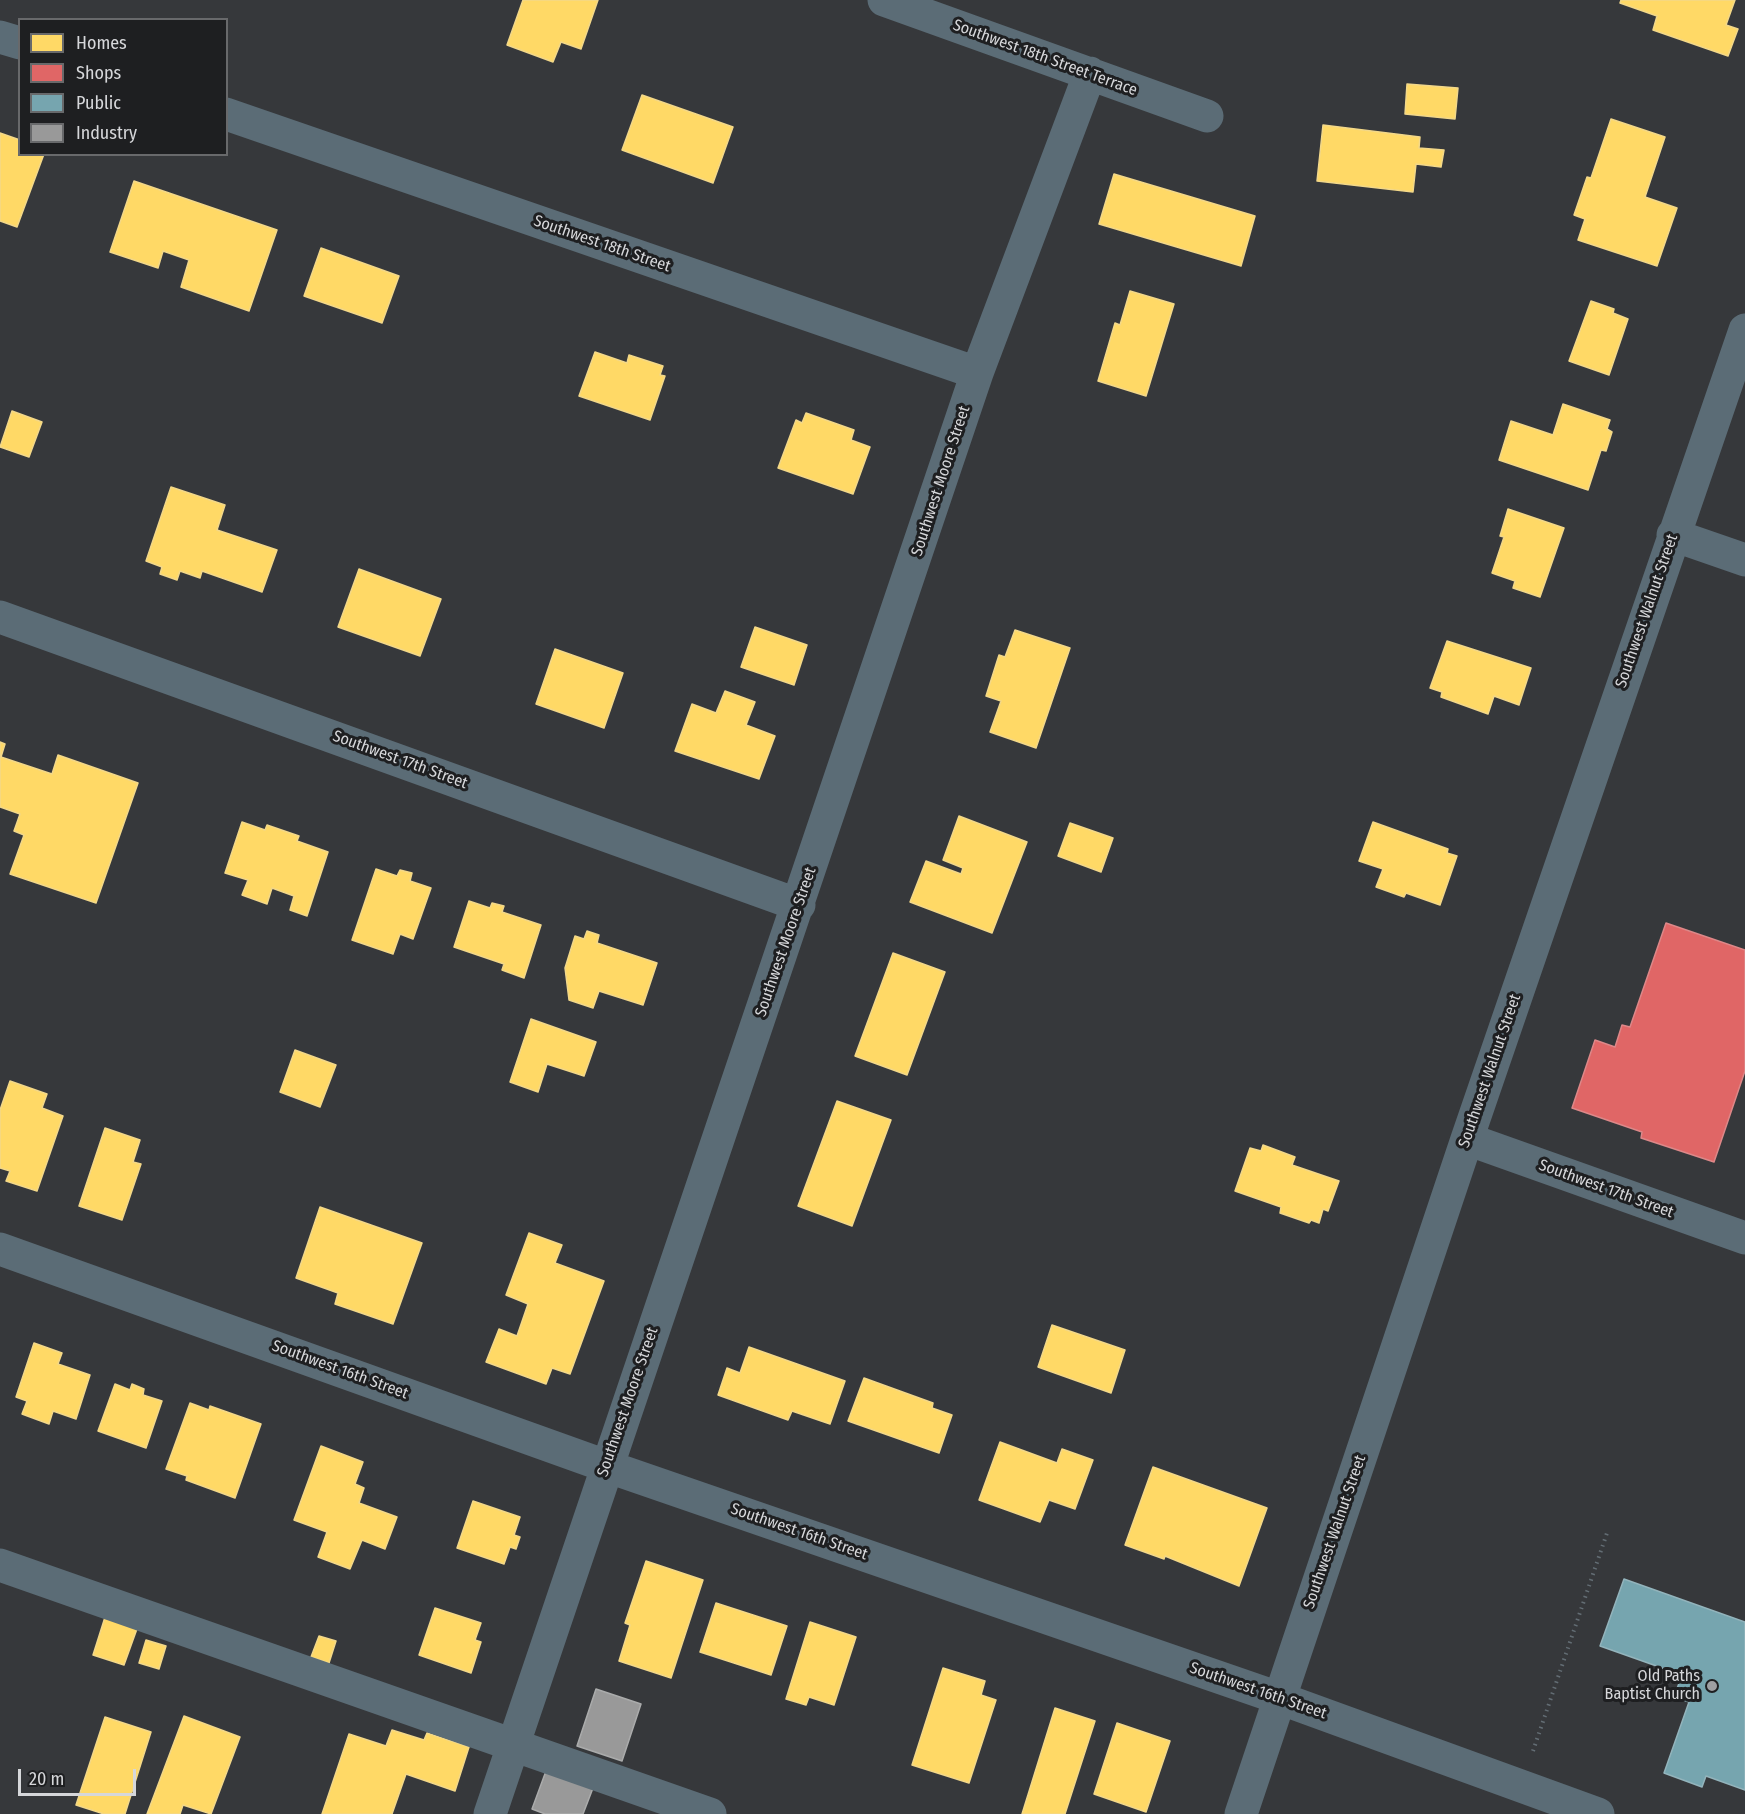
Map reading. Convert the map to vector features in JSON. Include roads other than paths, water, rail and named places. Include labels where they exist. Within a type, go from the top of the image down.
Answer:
[{"type":"street","name":"Southwest 18th Street Terrace","points":[[884,0],[1207,117]]},
{"type":"street","points":[[0,37],[18,42]]},
{"type":"street","name":"Southwest Moore Street","points":[[490,1814],[977,373],[1090,73]]},
{"type":"street","name":"Southwest 18th Street","points":[[228,115],[977,373]]},
{"type":"street","name":"Southwest Walnut Street","points":[[1242,1814],[1467,1139],[1745,330]]},
{"type":"street","points":[[1673,535],[1745,560]]},
{"type":"street","name":"Southwest 17th Street","points":[[0,616],[799,905]]},
{"type":"street","name":"Southwest 17th Street","points":[[1467,1139],[1745,1238]]},
{"type":"street","name":"Southwest 16th Street","points":[[0,1249],[606,1466],[1280,1698],[1598,1814]]},
{"type":"street","points":[[0,1565],[710,1814]]},
{"type":"place","name":"Old Paths Baptist Church","points":[[1712,1686]]}]
